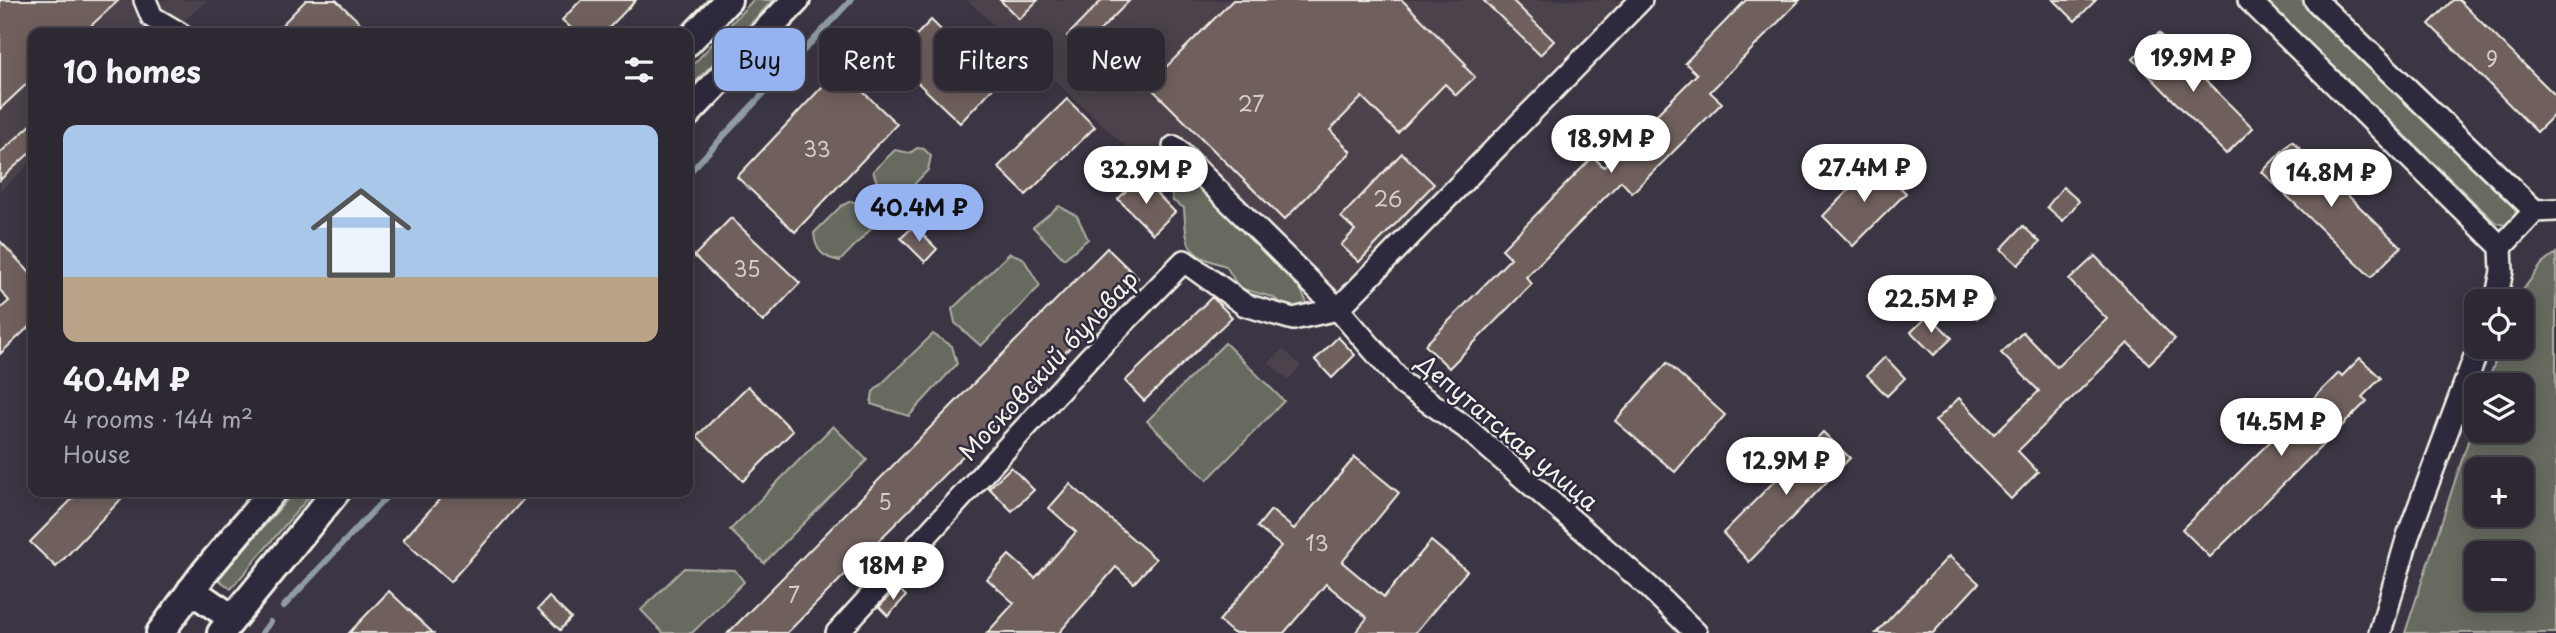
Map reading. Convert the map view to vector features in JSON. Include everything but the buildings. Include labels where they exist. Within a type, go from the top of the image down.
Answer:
[{"type":"street","points":[[145,0],[152,17],[171,28]]},
{"type":"street","points":[[693,37],[728,0]]},
{"type":"street","points":[[693,108],[796,0]]},
{"type":"street","points":[[1338,309],[1641,0]]},
{"type":"street","points":[[2249,0],[2501,247],[2502,271],[2498,289]]},
{"type":"street","points":[[2315,0],[2535,211]]},
{"type":"street","name":"Депутатская улица","points":[[1174,147],[1338,309],[1403,384],[1465,427],[1649,587],[1696,633]]},
{"type":"street","points":[[2501,247],[2535,211],[2556,210]]},
{"type":"street","name":"Московский бульвар","points":[[837,633],[1090,356],[1184,261],[1245,305],[1293,319],[1338,309]]},
{"type":"street","points":[[2380,633],[2407,536],[2474,359]]},
{"type":"street","points":[[161,633],[191,590],[268,497]]},
{"type":"street","points":[[191,590],[226,625],[332,497]]},
{"type":"shaded area","points":[[0,0],[207,0],[176,28],[28,28],[28,166],[0,191]]},
{"type":"shaded area","points":[[967,0],[1635,0],[1321,326],[1053,79],[1053,28],[997,28]]},
{"type":"shaded area","points":[[1283,349],[1301,366],[1288,380],[1269,363]]},
{"type":"green space","points":[[753,0],[773,0],[747,28],[727,28]]},
{"type":"green space","points":[[2265,0],[2303,0],[2512,204],[2517,215],[2514,223],[2496,223]]},
{"type":"green space","points":[[714,42],[714,62],[693,85],[693,65]]},
{"type":"green space","points":[[917,148],[924,149],[931,156],[928,170],[840,261],[821,252],[814,233],[841,206],[851,201],[865,206],[880,191],[873,171],[895,150],[910,153]]},
{"type":"green space","points":[[1188,169],[1294,275],[1307,303],[1295,312],[1272,297],[1239,288],[1226,266],[1195,253],[1188,241],[1184,208],[1173,201],[1170,187],[1179,173]]},
{"type":"green space","points":[[1059,206],[1077,216],[1088,239],[1064,259],[1033,227]]},
{"type":"green space","points":[[1010,253],[1023,258],[1040,286],[981,346],[955,323],[952,309]]},
{"type":"green space","points":[[2556,253],[2556,633],[2405,633],[2467,443],[2534,443],[2534,373],[2491,373],[2496,359],[2534,359],[2534,289],[2524,289],[2542,264]]},
{"type":"green space","points":[[933,334],[952,346],[957,364],[909,416],[871,404],[873,392]]},
{"type":"green space","points":[[1225,343],[1284,401],[1207,480],[1147,421]]},
{"type":"green space","points":[[833,426],[867,460],[764,563],[730,530]]},
{"type":"green space","points":[[290,497],[309,497],[231,589],[218,579]]},
{"type":"green space","points":[[684,568],[735,570],[744,582],[692,633],[663,633],[641,610]]},
{"type":"waterway","points":[[693,169],[851,0]]},
{"type":"waterway","points":[[283,607],[386,497]]},
{"type":"waterway","points":[[262,633],[270,622]]}]
